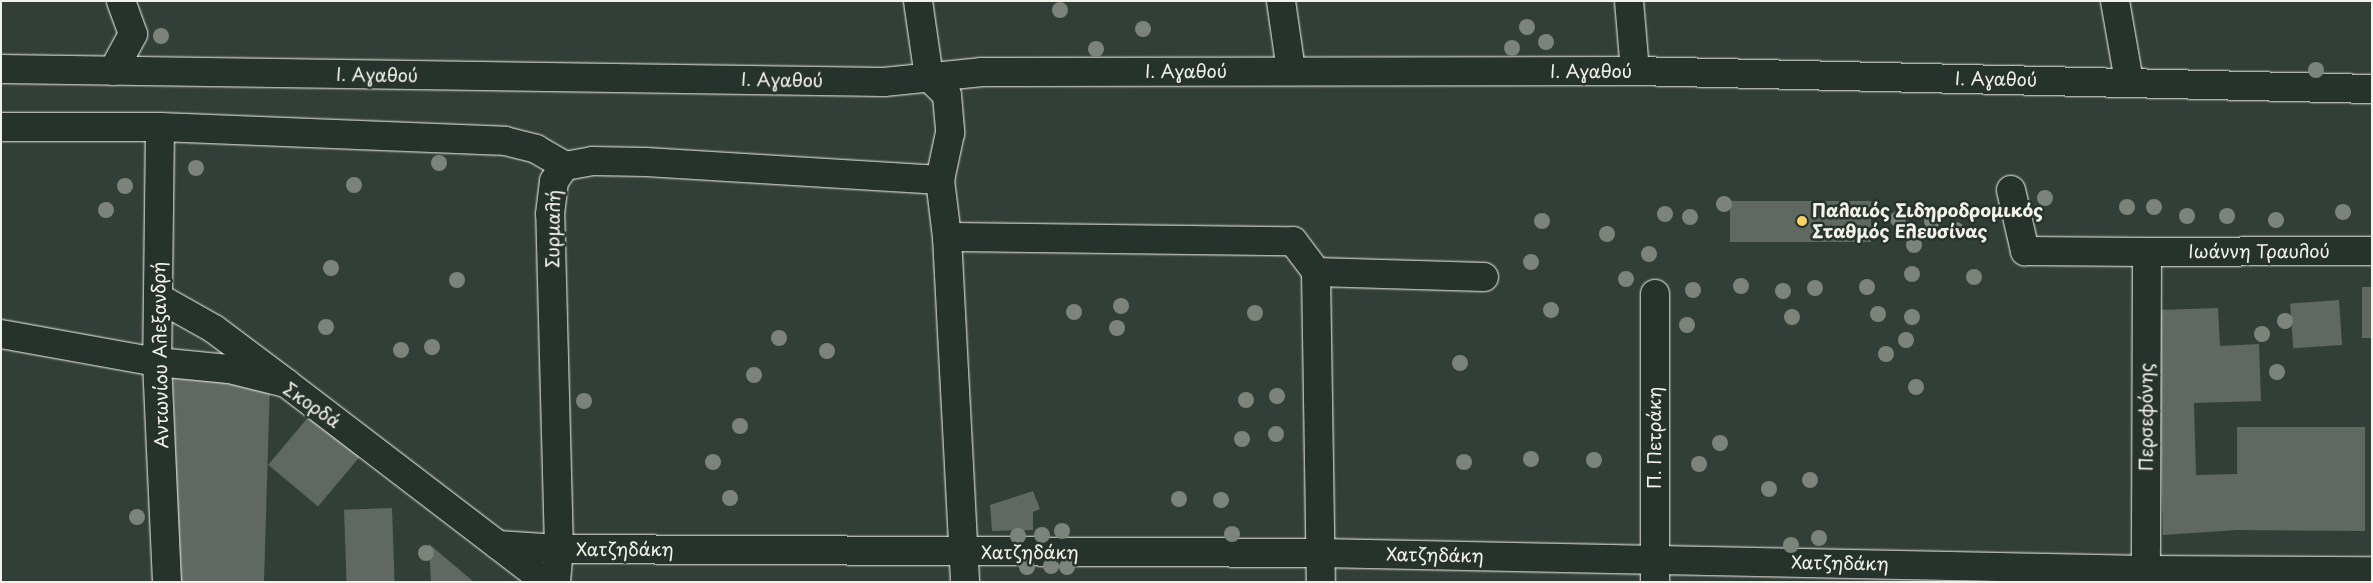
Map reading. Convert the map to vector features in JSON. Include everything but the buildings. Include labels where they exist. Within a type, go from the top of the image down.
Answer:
[{"type":"street","points":[[113,71],[134,34],[121,1]]},
{"type":"street","points":[[918,1],[929,77],[947,95],[950,133],[940,180],[948,237],[962,552],[965,582]]},
{"type":"street","points":[[1281,1],[1291,70]]},
{"type":"street","points":[[1630,1],[1635,71]]},
{"type":"street","points":[[2115,1],[2129,81]]},
{"type":"street","name":"Ι. Αγαθού","points":[[1,69],[884,82],[982,72],[1291,70],[1635,71],[2129,81],[2372,89]]},
{"type":"street","points":[[1,127],[160,128],[505,141],[536,149],[565,166]]},
{"type":"street","name":"Αντωνίου Αλεξανδρή","points":[[160,128],[157,362],[167,582]]},
{"type":"street","name":"Συρμαλή","points":[[556,582],[559,549],[550,214],[554,181],[565,166],[592,161],[646,162],[940,180]]},
{"type":"street","name":"Ιωάννη Τραυλού","points":[[2011,190],[2025,251],[2372,251]]},
{"type":"street","points":[[948,237],[1293,241],[1316,272],[1321,582]]},
{"type":"street","name":"Περσεφόνης","points":[[2146,576],[2147,252]]},
{"type":"street","points":[[1316,272],[1484,278]]},
{"type":"street","name":"Π. Πετράκη","points":[[1654,294],[1654,570]]},
{"type":"street","points":[[159,298],[214,329],[286,383]]},
{"type":"street","name":"Σκορδά","points":[[1,334],[157,362],[229,369],[286,383],[546,582]]},
{"type":"street","name":"Χατζηδάκη","points":[[498,545],[559,549],[1320,553],[1654,570],[2146,576],[2372,571]]},
{"type":"place","name":"Παλαιός Σιδηροδρομικός Σταθμός Ελευσίνας","points":[[1802,221]]}]
